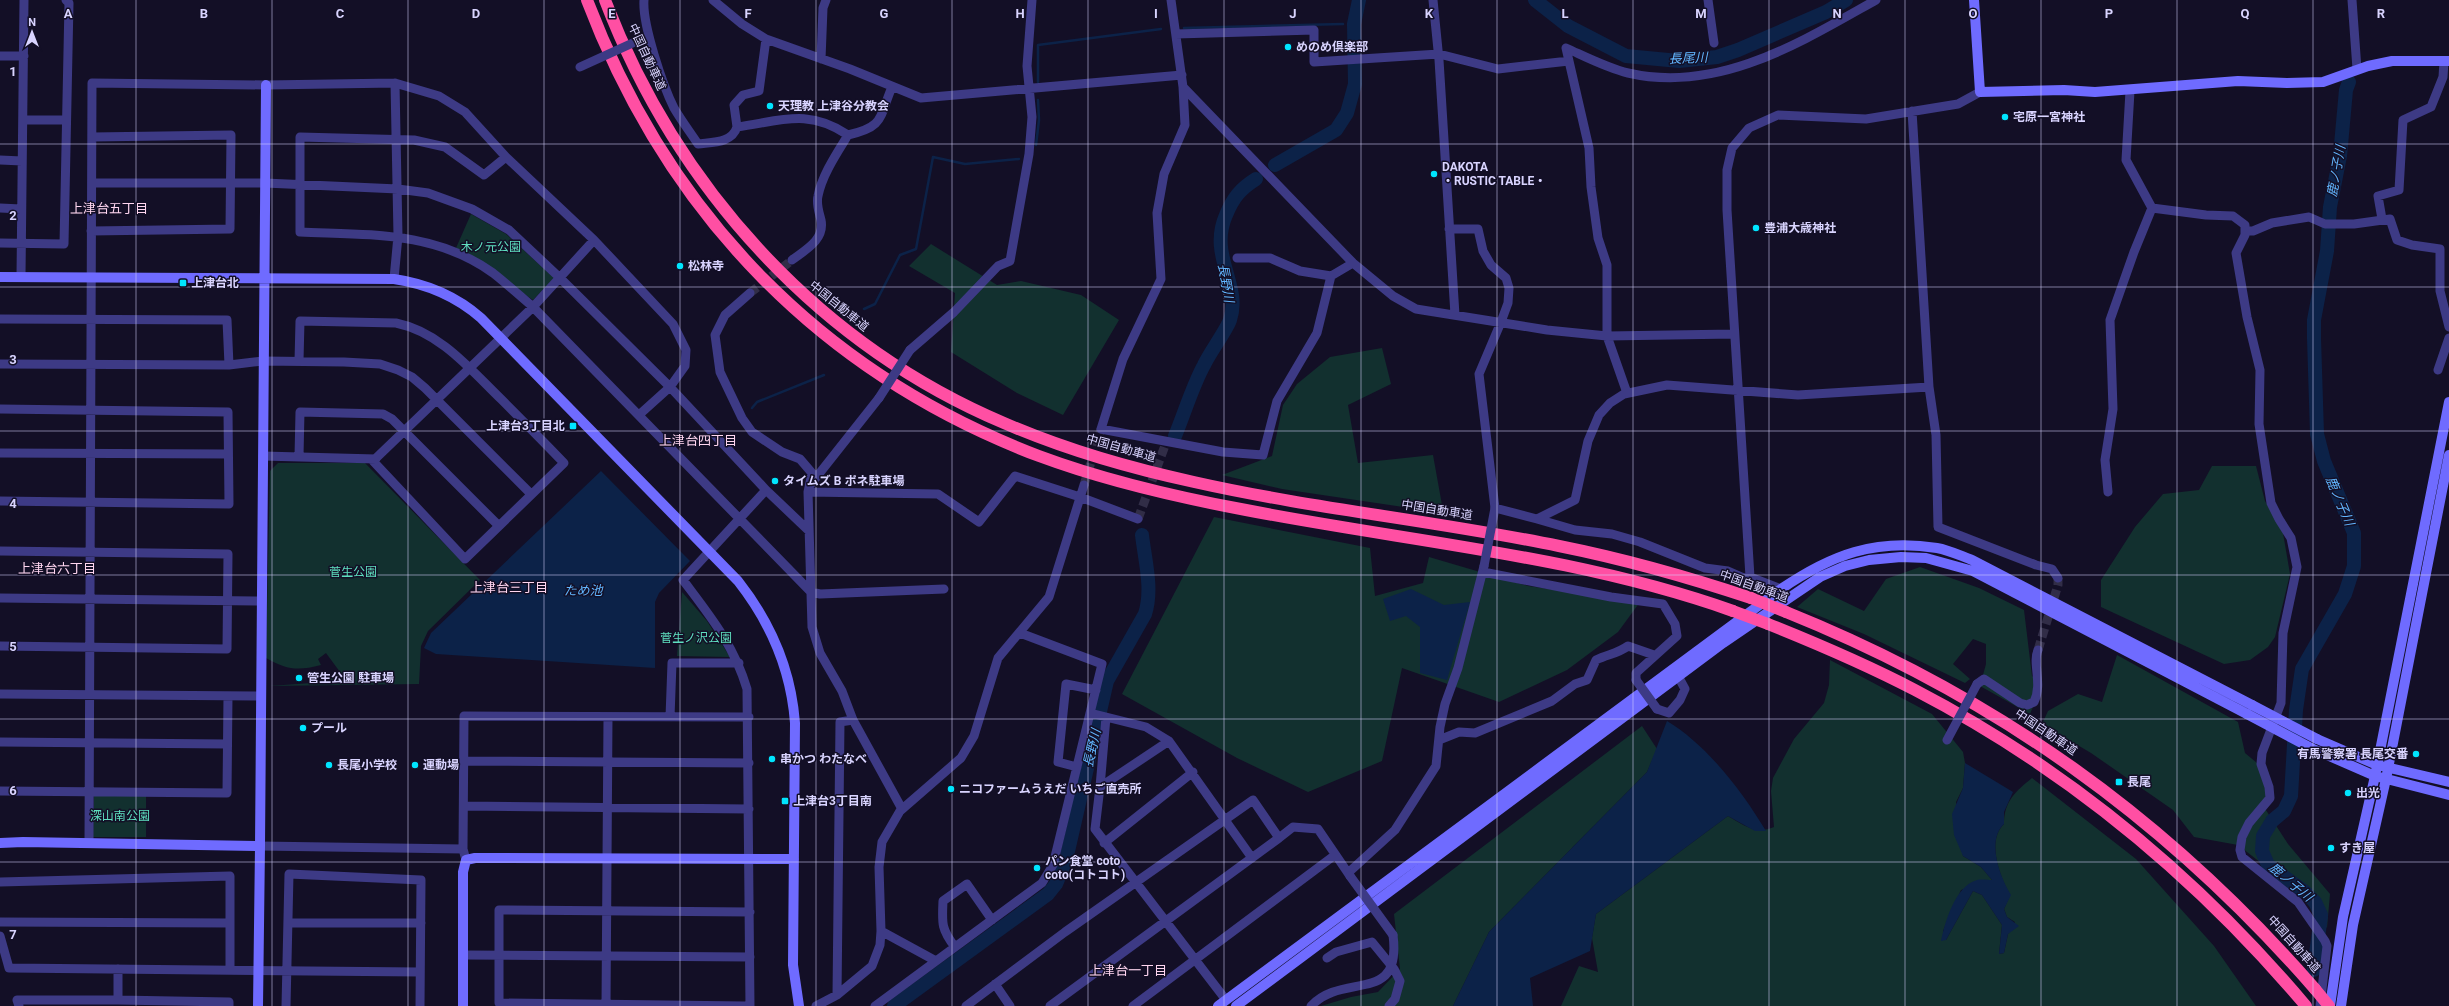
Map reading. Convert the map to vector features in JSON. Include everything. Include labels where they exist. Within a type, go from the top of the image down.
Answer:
[{"type":"highway","points":[[587,0],[615,66],[637,110],[662,152],[692,197],[726,241],[779,296],[831,341],[896,386],[940,411],[996,439],[1041,456],[1143,488],[1249,511],[1558,563],[1667,590],[1733,611],[1768,624],[1872,668],[1916,690],[2005,742],[2050,772],[2128,830],[2172,867],[2243,936],[2306,1006]]},
{"type":"highway","name":"中国自動車道","points":[[606,0],[652,101],[710,193],[740,230],[808,300],[882,357],[961,403],[1046,440],[1166,475],[1253,494],[1561,546],[1670,572],[1751,598],[1834,632],[1924,674],[2058,756],[2134,813],[2184,855],[2259,926],[2329,1006]]},
{"type":"street","points":[[21,276],[24,0]]},
{"type":"street","points":[[0,243],[64,244],[68,3],[66,0]]},
{"type":"street","points":[[644,0],[643,13],[648,36],[674,108],[698,144],[723,141],[735,133],[737,127],[734,105],[742,95],[759,91],[766,39]]},
{"type":"street","points":[[713,0],[742,24],[766,39],[921,98],[1030,90],[1182,75]]},
{"type":"street","points":[[821,59],[823,8],[826,0]]},
{"type":"street","points":[[808,490],[879,398],[910,350],[954,312],[998,266],[1010,261],[1029,154],[1032,117],[1027,66],[1032,0]]},
{"type":"street","points":[[1171,0],[1182,75],[1185,125],[1164,174],[1157,213],[1161,280],[1123,359],[1102,429],[1223,452],[1262,455],[1278,401],[1317,333],[1331,276]]},
{"type":"street","points":[[1433,0],[1439,54],[1455,315]]},
{"type":"street","points":[[1708,0],[1714,43]]},
{"type":"street","points":[[1627,393],[1607,336],[1607,265],[1598,238],[1591,187],[1589,148],[1566,48],[1606,66],[1628,73],[1654,77],[1687,76],[1716,72],[1752,63],[1791,48],[1876,0]]},
{"type":"street","points":[[1974,0],[1980,92]]},
{"type":"street","points":[[2352,0],[2356,69]]},
{"type":"street","points":[[1176,34],[1314,30],[1314,62],[1439,54],[1498,69],[1569,61]]},
{"type":"street","points":[[580,67],[648,36]]},
{"type":"street","points":[[0,56],[24,56]]},
{"type":"street","points":[[1750,577],[1727,210],[1727,170],[1732,148],[1749,128],[1778,115],[1866,119],[1958,104],[1980,92],[2064,90],[2095,92],[2130,91],[2238,81],[2287,83],[2323,82],[2356,69],[2392,61],[2446,61],[2443,77],[2431,107],[2403,120],[2399,190],[2378,196],[2382,219]]},
{"type":"street","points":[[89,843],[92,83],[266,85],[395,83],[439,96],[465,112],[506,157],[594,240],[673,324],[681,337],[686,350],[685,366],[670,387],[640,414]]},
{"type":"street","points":[[394,279],[398,236],[395,83]]},
{"type":"street","points":[[258,1006],[266,85]]},
{"type":"street","points":[[737,127],[773,122],[791,117],[824,121],[848,134],[869,130],[879,120],[892,87]]},
{"type":"street","points":[[1183,87],[1353,263],[1393,296],[1416,309],[1547,330],[1607,336],[1734,334]]},
{"type":"street","points":[[2130,91],[2126,160],[2152,208]]},
{"type":"street","points":[[1912,111],[1929,387],[1936,435],[1938,527],[2036,565],[2048,567],[2058,578]]},
{"type":"street","points":[[23,120],[66,120]]},
{"type":"street","points":[[792,260],[815,242],[820,235],[821,223],[818,209],[818,196],[830,166],[848,134]]},
{"type":"street","points":[[92,137],[231,135],[230,229],[92,230]]},
{"type":"street","points":[[506,157],[484,175],[445,147],[414,140],[300,137],[300,232],[398,236],[454,251],[494,274],[533,307],[640,414],[811,592],[820,594],[944,589]]},
{"type":"street","points":[[0,160],[22,161]]},
{"type":"street","points":[[92,183],[265,183],[398,189],[428,193],[472,208],[509,230],[559,277],[670,387],[766,490],[809,531]]},
{"type":"street","points":[[0,208],[21,209]]},
{"type":"street","points":[[2152,208],[2206,216],[2232,216],[2245,225],[2246,231],[2236,254],[2247,317],[2260,370],[2259,424],[2264,457],[2271,503],[2291,538],[2297,567],[2283,633],[2280,703],[2262,753],[2261,764],[2269,787],[2270,798],[2249,823],[2242,837],[2240,850],[2242,857],[2254,868],[2298,902],[2311,923],[2325,941],[2327,946],[2320,1006]]},
{"type":"street","points":[[2108,492],[2105,460],[2113,409],[2110,320],[2134,252],[2152,208]]},
{"type":"street","points":[[2246,231],[2253,232],[2272,223],[2309,217],[2325,224],[2354,224],[2390,219],[2397,240],[2412,245],[2440,249],[2440,291],[2449,327]]},
{"type":"street","points":[[1349,874],[1395,830],[1436,766],[1445,704],[1458,668],[1483,569],[1495,508],[1479,374],[1501,322],[1509,288],[1506,278],[1490,265],[1483,251],[1478,229],[1449,229]]},
{"type":"street","points":[[299,361],[300,321],[396,323],[408,325],[434,338],[469,368],[564,462],[465,559],[415,508],[373,461],[376,459],[469,368],[533,307],[594,240]]},
{"type":"street","points":[[1237,258],[1270,258],[1300,271],[1331,276],[1353,263]]},
{"type":"street","points":[[0,277],[264,277],[394,279],[429,286],[447,294],[475,312],[738,581],[754,602],[776,642],[792,695],[795,723],[793,965],[799,1006]]},
{"type":"street","points":[[750,293],[725,315],[715,335],[720,372],[742,418],[752,432],[782,452],[800,459],[812,472],[808,490],[812,627],[820,653],[842,691],[853,720],[902,809]]},
{"type":"street","points":[[0,319],[227,320],[229,365]]},
{"type":"street","points":[[2438,370],[2449,338]]},
{"type":"street","points":[[0,364],[229,365],[263,361],[380,364],[412,377],[531,494]]},
{"type":"street","points":[[1537,519],[1575,500],[1588,441],[1599,415],[1610,403],[1627,393],[1667,385],[1738,392],[1798,395],[1929,387]]},
{"type":"street","points":[[2329,1006],[2343,917],[2375,776],[2449,402]]},
{"type":"street","points":[[0,409],[228,412],[229,504],[0,501]]},
{"type":"street","points":[[299,456],[300,412],[383,414],[392,419],[498,525]]},
{"type":"street","points":[[0,453],[228,454]]},
{"type":"street","points":[[2341,1006],[2353,925],[2386,779],[2449,455]]},
{"type":"street","points":[[263,456],[376,459]]},
{"type":"street","points":[[808,490],[938,494],[979,522],[1014,476],[1080,497],[1138,519]]},
{"type":"street","points":[[816,1006],[837,995],[872,966],[880,945],[879,867],[882,842],[902,809],[961,758],[974,736],[998,658],[1049,597],[1084,485]]},
{"type":"street","points":[[750,1006],[749,717],[747,689],[740,663],[728,641],[683,580],[741,520],[766,490]]},
{"type":"street","points":[[1495,508],[1575,530],[1612,534],[1640,542],[1705,568],[1728,571],[1744,578],[1750,577],[1781,590]]},
{"type":"street","points":[[1106,717],[1095,829],[1104,843],[1137,883],[1194,960],[1222,1003],[1781,590],[1811,570],[1842,555],[1889,546],[1939,548],[1972,560],[2250,710],[2311,748],[2375,776],[2449,795]]},
{"type":"street","points":[[0,551],[228,554],[227,649],[0,646]]},
{"type":"street","points":[[1236,1006],[1678,676],[1820,577],[1845,566],[1869,560],[1901,557],[1926,558],[1973,572],[2250,710],[2377,765],[2449,782]]},
{"type":"street","points":[[1483,569],[1611,597],[1663,604],[1675,624],[1677,636],[1654,655],[1646,666],[1636,673],[1636,680],[1657,709],[1669,713],[1680,700],[1686,689],[1678,676]]},
{"type":"street","points":[[0,598],[262,601]]},
{"type":"street","points":[[875,1006],[1042,882],[1053,865],[1102,664],[1020,633]]},
{"type":"street","points":[[1439,740],[1459,732],[1475,733],[1552,701],[1575,684],[1587,680],[1596,660],[1607,654],[1615,655],[1628,646],[1654,655]]},
{"type":"street","points":[[1947,740],[1977,684],[1984,679],[2020,703],[2027,705],[2034,702],[2038,693],[2039,674],[2036,656],[2038,650]]},
{"type":"street","points":[[670,717],[672,663],[740,663]]},
{"type":"street","points":[[1077,767],[1058,762],[1066,684],[1096,690]]},
{"type":"street","points":[[0,694],[261,696]]},
{"type":"street","points":[[0,791],[227,793],[228,696]]},
{"type":"street","points":[[1090,713],[1146,727],[1169,741],[1193,772],[1252,858]]},
{"type":"street","points":[[462,1006],[463,872],[466,860],[463,849],[464,716],[749,717]]},
{"type":"street","points":[[606,1005],[608,717]]},
{"type":"street","points":[[837,995],[840,722],[853,720]]},
{"type":"street","points":[[1100,787],[1169,741]]},
{"type":"street","points":[[0,742],[228,744]]},
{"type":"street","points":[[464,761],[749,763]]},
{"type":"street","points":[[1104,843],[1193,772]]},
{"type":"street","points":[[966,1006],[1137,883],[1224,818],[1253,800],[1279,838]]},
{"type":"street","points":[[464,806],[749,809]]},
{"type":"street","points":[[1050,1006],[1293,827],[1318,829],[1393,935],[1395,960],[1394,969],[1390,976],[1373,989],[1341,992],[1317,1000],[1311,1006]]},
{"type":"street","points":[[0,843],[463,849]]},
{"type":"street","points":[[1133,1006],[1335,855]]},
{"type":"street","points":[[466,860],[475,858],[794,859]]},
{"type":"street","points":[[286,1006],[289,874],[421,880],[420,1006]]},
{"type":"street","points":[[0,882],[230,876],[230,970]]},
{"type":"street","points":[[955,947],[944,933],[942,923],[943,900],[967,884],[992,920]]},
{"type":"street","points":[[745,1006],[499,1003],[499,910],[750,912]]},
{"type":"street","points":[[0,922],[230,923]]},
{"type":"street","points":[[288,923],[421,923]]},
{"type":"street","points":[[881,931],[936,961]]},
{"type":"street","points":[[0,936],[9,968],[420,972]]},
{"type":"street","points":[[1327,958],[1336,952],[1372,942],[1394,969],[1400,981],[1395,999],[1389,1006]]},
{"type":"street","points":[[463,955],[750,957]]},
{"type":"street","points":[[118,969],[118,1000]]},
{"type":"street","points":[[995,984],[1010,1006]]},
{"type":"street","points":[[19,1006],[17,1000],[229,1002],[229,1006]]},
{"type":"green space","name":"木ノ元公園","points":[[471,214],[506,234],[554,278],[533,300],[456,248]]},
{"type":"green space","points":[[931,244],[997,285],[1021,281],[1081,295],[1119,320],[1063,415],[1017,393],[951,352],[955,293],[909,266]]},
{"type":"green space","points":[[1382,348],[1391,384],[1348,405],[1358,463],[1433,455],[1442,505],[1410,508],[1282,489],[1222,475],[1272,456],[1283,405],[1297,384],[1330,357]]},
{"type":"green space","name":"菅生公園","points":[[278,463],[365,463],[480,580],[428,631],[421,646],[419,684],[269,686],[326,682],[340,672],[326,653],[318,659],[321,665],[299,669],[280,665],[266,658],[270,471]]},
{"type":"green space","points":[[2212,466],[2256,466],[2265,501],[2283,533],[2290,574],[2275,637],[2268,647],[2250,660],[2224,664],[2101,607],[2101,580],[2135,527],[2163,494],[2199,490]]},
{"type":"green space","points":[[1214,517],[1370,548],[1375,596],[1423,583],[1429,557],[1528,586],[1640,602],[1618,632],[1567,670],[1499,702],[1402,668],[1382,761],[1308,792],[1237,758],[1122,694]]},
{"type":"green space","points":[[1920,567],[1979,588],[2024,610],[2032,676],[2042,685],[2030,714],[1980,686],[1986,664],[1986,644],[1973,639],[1953,664],[1970,679],[1965,683],[1864,634],[1797,607],[1818,589],[1864,611],[1886,579]]},
{"type":"green space","name":"菅生ノ沢公園","points":[[682,592],[707,621],[730,657],[677,656]]},
{"type":"green space","points":[[2117,655],[2238,722],[2245,753],[2269,773],[2266,799],[2262,804],[2288,844],[2330,894],[2327,928],[2297,891],[2238,845],[2194,837],[2173,810],[2091,753],[2042,724],[2048,711],[2078,694],[2102,702]]},
{"type":"green space","points":[[1830,660],[1932,714],[1963,752],[1965,763],[1963,788],[1956,802],[1963,856],[1981,867],[1992,880],[1961,890],[1943,931],[1946,940],[1973,891],[1982,895],[2002,925],[1999,954],[2004,953],[2008,934],[2015,922],[2007,917],[2004,909],[2010,895],[2002,879],[1996,859],[1996,840],[1999,831],[2004,824],[2006,809],[2012,797],[2032,778],[2136,859],[2214,946],[2256,1006],[1561,1006],[1579,966],[1598,972],[1592,938],[1596,914],[1728,816],[1750,828],[1761,830],[1774,827],[1771,791],[1773,778],[1794,739],[1824,703],[1829,685]]},
{"type":"green space","points":[[1642,726],[1657,749],[1647,772],[1489,932],[1453,1006],[1321,1006],[1351,997],[1378,992],[1400,969],[1394,914]]},
{"type":"green space","name":"深山南公園","points":[[94,796],[146,796],[146,837],[93,837]]},
{"type":"water","name":"ため池","points":[[601,471],[690,561],[659,593],[655,602],[655,668],[436,654],[424,648],[431,633]]},
{"type":"water","points":[[1411,589],[1444,605],[1470,602],[1447,680],[1420,673],[1420,627],[1406,616],[1390,621],[1383,599]]},
{"type":"water","points":[[1667,721],[1682,731],[1710,756],[1735,785],[1766,831],[1755,831],[1728,816],[1596,914],[1590,951],[1530,978],[1533,1006],[1453,1006],[1489,932],[1647,772]]},
{"type":"water","points":[[1965,763],[2013,792],[2004,812],[2004,824],[1999,831],[1995,849],[1999,869],[2011,895],[2004,909],[2007,917],[2019,926],[2008,934],[2004,953],[1999,954],[2002,925],[1982,895],[1973,891],[1946,940],[1941,941],[1948,915],[1963,889],[1977,880],[1992,880],[1981,867],[1963,856],[1954,835],[1952,814],[1963,788]]},
{"type":"waterway","name":"長野川","points":[[1275,165],[1336,130],[1347,113],[1355,84],[1354,24],[1359,0]]},
{"type":"waterway","name":"長尾川","points":[[1535,0],[1568,26],[1626,56],[1679,61],[1717,57],[1738,50],[1826,12],[1846,0]]},
{"type":"waterway","points":[[1184,28],[1343,24]]},
{"type":"waterway","points":[[1038,82],[1038,45],[1161,29]]},
{"type":"waterway","name":"鹿ノ子川","points":[[2314,970],[2321,915],[2315,902],[2305,892],[2268,865],[2262,851],[2263,836],[2272,821],[2284,811],[2291,796],[2296,710],[2302,669],[2345,594],[2354,566],[2354,533],[2324,461],[2317,434],[2314,338],[2314,320],[2327,251],[2330,207],[2340,156],[2346,90],[2349,82]]},
{"type":"waterway","points":[[1036,145],[1039,120],[1038,100]]},
{"type":"waterway","points":[[864,309],[875,304],[900,255],[916,249],[933,157],[965,164],[1019,159]]},
{"type":"waterway","name":"長野川","points":[[1175,436],[1200,373],[1225,330],[1230,320],[1233,307],[1232,295],[1223,257],[1221,230],[1231,204],[1238,194],[1256,179]]},
{"type":"waterway","points":[[752,408],[757,402],[824,375]]},
{"type":"waterway","name":"長野川","points":[[894,1006],[1048,894],[1056,884],[1066,860],[1107,681],[1145,614],[1148,585],[1142,535]]},
{"type":"tunnel","points":[[750,293],[792,260]]},
{"type":"tunnel","points":[[1084,485],[1101,429]]},
{"type":"tunnel","points":[[1138,519],[1167,440]]},
{"type":"tunnel","points":[[2038,650],[2058,585],[2058,578]]},
{"type":"place","name":"めのめ倶楽部","points":[[1288,47]]},
{"type":"place","name":"天理教 上津谷分教会","points":[[770,106]]},
{"type":"place","name":"宅原一宮神社","points":[[2005,117]]},
{"type":"place","name":"DAKOTA ・RUSTIC TABLE・","points":[[1434,174]]},
{"type":"place","name":"豊浦大歳神社","points":[[1756,228]]},
{"type":"place","name":"松林寺","points":[[680,266]]},
{"type":"place","name":"上津台北","points":[[183,283]]},
{"type":"place","name":"上津台3丁目北","points":[[573,426]]},
{"type":"place","name":"タイムズ B ポネ駐車場","points":[[775,481]]},
{"type":"place","name":"管生公園 駐車場","points":[[299,678]]},
{"type":"place","name":"プール","points":[[303,728]]},
{"type":"place","name":"有馬警察署 長尾交番","points":[[2416,754]]},
{"type":"place","name":"串かつ わたなべ","points":[[772,759]]},
{"type":"place","name":"長尾小学校","points":[[329,765]]},
{"type":"place","name":"運動場","points":[[415,765]]},
{"type":"place","name":"長尾","points":[[2119,782]]},
{"type":"place","name":"ニコファームうえだ いちご直売所","points":[[951,789]]},
{"type":"place","name":"出光","points":[[2348,793]]},
{"type":"place","name":"上津台3丁目南","points":[[785,801]]},
{"type":"place","name":"すき屋","points":[[2331,848]]},
{"type":"place","name":"パン食堂 coto coto(コトコト)","points":[[1037,868]]},
{"type":"district","name":"上津台五丁目","points":[[109,208]]},
{"type":"district","name":"上津台四丁目","points":[[698,440]]},
{"type":"district","name":"上津台六丁目","points":[[57,568]]},
{"type":"district","name":"上津台三丁目","points":[[509,587]]},
{"type":"district","name":"上津台一丁目","points":[[1128,970]]}]
